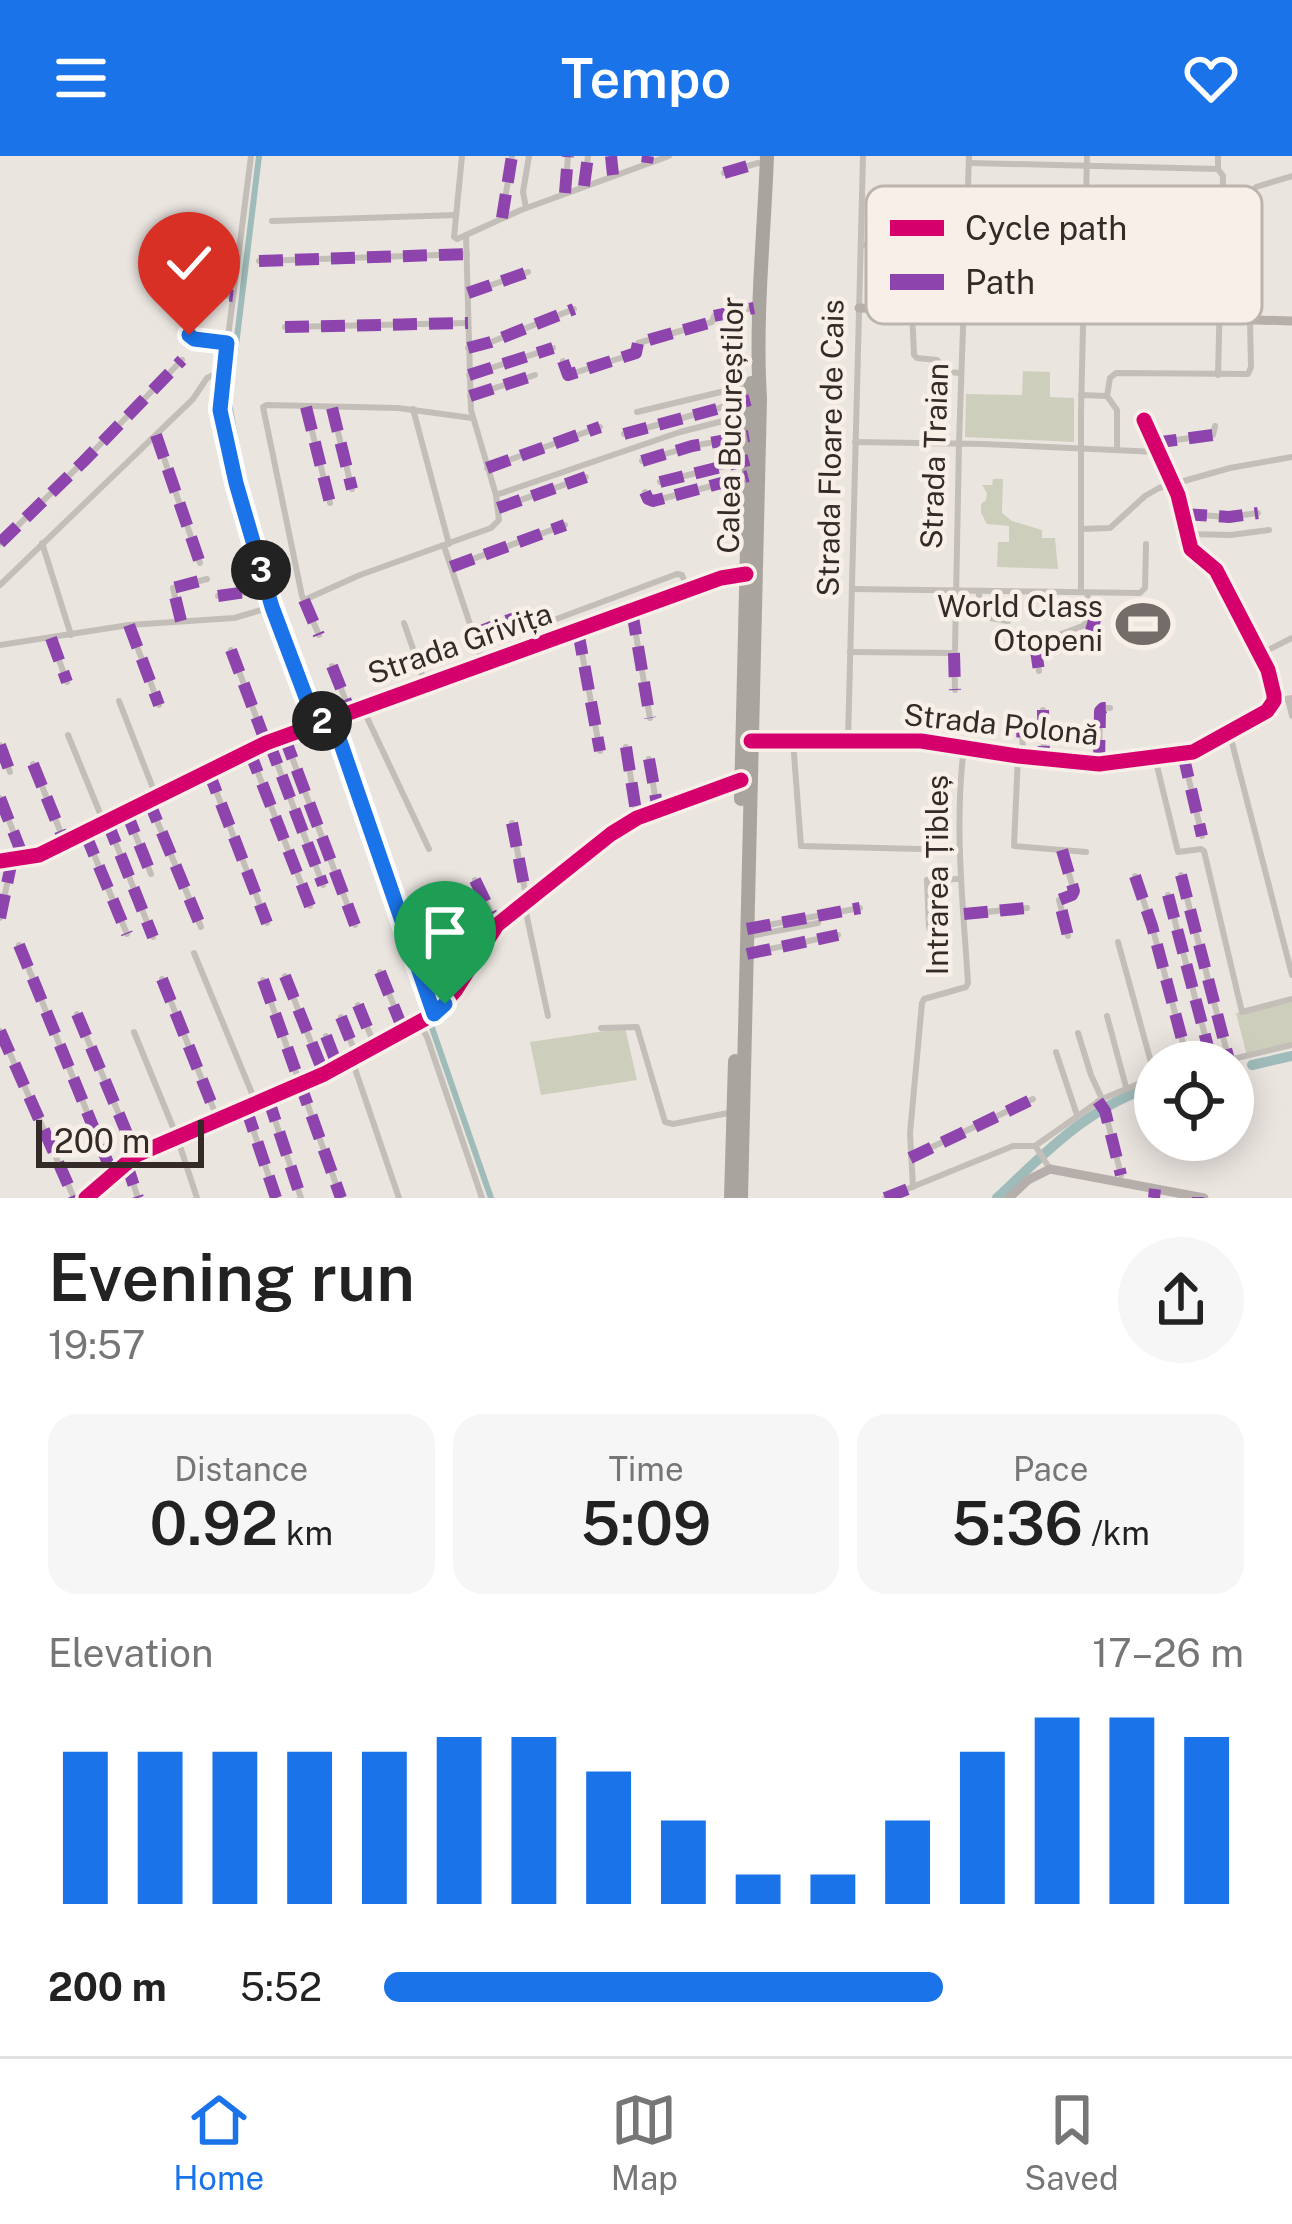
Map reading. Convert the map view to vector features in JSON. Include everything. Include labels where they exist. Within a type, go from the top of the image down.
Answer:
[{"type":"highway","name":"Calea Bucureștilor","points":[[731,1198],[748,468],[761,158]]},
{"type":"highway","name":"Calea Bucureștilor","points":[[741,1198],[760,399],[761,158]]},
{"type":"street","points":[[251,156],[221,418],[272,607],[316,724]]},
{"type":"street","points":[[462,156],[457,238],[647,159],[669,156]]},
{"type":"street","points":[[502,218],[512,156]]},
{"type":"street","points":[[526,208],[523,193],[529,156]]},
{"type":"street","points":[[565,193],[568,156]]},
{"type":"street","points":[[584,186],[588,156]]},
{"type":"street","points":[[611,156],[613,176]]},
{"type":"street","name":"Strada Floare de Cais","points":[[848,741],[862,156]]},
{"type":"street","points":[[1218,156],[1222,186]]},
{"type":"street","points":[[724,173],[761,158]]},
{"type":"street","points":[[969,159],[1218,169]]},
{"type":"street","points":[[1259,186],[1292,176]]},
{"type":"street","points":[[272,221],[456,215]]},
{"type":"street","points":[[304,600],[494,526],[499,520],[472,418],[466,235]]},
{"type":"street","points":[[860,245],[866,245]]},
{"type":"street","points":[[259,261],[467,254]]},
{"type":"street","points":[[468,293],[528,272]]},
{"type":"street","points":[[158,289],[233,296]]},
{"type":"street","points":[[192,296],[189,335],[227,343]]},
{"type":"street","points":[[563,361],[568,375],[636,353],[638,343],[712,322],[714,316],[754,308]]},
{"type":"street","points":[[859,308],[866,308]]},
{"type":"street","points":[[468,348],[574,309]]},
{"type":"street","points":[[1262,320],[1292,321]]},
{"type":"street","points":[[285,327],[468,323]]},
{"type":"street","points":[[913,324],[917,358],[937,360],[949,372],[962,373]]},
{"type":"street","name":"Strada Traian","points":[[955,690],[963,324]]},
{"type":"street","points":[[1083,324],[1081,530],[1087,623]]},
{"type":"street","points":[[1218,375],[1220,324]]},
{"type":"street","points":[[1117,450],[1117,410],[1107,396],[1110,378],[1116,373],[1244,375],[1251,370],[1250,324]]},
{"type":"street","points":[[469,375],[553,348]]},
{"type":"street","points":[[0,543],[182,360]]},
{"type":"street","points":[[0,584],[193,399],[207,378],[224,370]]},
{"type":"street","points":[[470,396],[536,375]]},
{"type":"street","points":[[637,412],[751,392]]},
{"type":"street","points":[[624,434],[751,392]]},
{"type":"street","points":[[1082,395],[1107,396]]},
{"type":"street","points":[[319,635],[304,600],[263,407],[413,409],[472,418]]},
{"type":"street","points":[[306,407],[330,503]]},
{"type":"street","points":[[332,408],[352,490]]},
{"type":"street","points":[[413,409],[451,567],[484,666]]},
{"type":"street","points":[[496,495],[658,439],[750,418]]},
{"type":"street","points":[[1144,420],[1173,484],[1194,553],[1216,570],[1260,654],[1274,701],[1290,699],[1292,716]]},
{"type":"street","points":[[1153,443],[1213,435],[1215,426]]},
{"type":"street","points":[[488,469],[600,427]]},
{"type":"street","points":[[156,435],[200,562]]},
{"type":"street","points":[[642,461],[749,436]]},
{"type":"street","points":[[855,442],[1157,452]]},
{"type":"street","points":[[1081,530],[1110,528],[1145,496],[1173,484],[1292,457]]},
{"type":"street","points":[[660,482],[748,468]]},
{"type":"street","points":[[646,492],[652,501],[748,468]]},
{"type":"street","points":[[499,508],[586,477]]},
{"type":"street","points":[[1184,514],[1229,517],[1258,513]]},
{"type":"street","points":[[451,567],[565,525]]},
{"type":"street","points":[[1188,534],[1231,536],[1269,530]]},
{"type":"street","points":[[42,543],[71,635]]},
{"type":"street","points":[[852,589],[1143,592],[1146,544]]},
{"type":"street","points":[[527,630],[677,574],[688,590]]},
{"type":"street","name":"Strada Grivița","points":[[12,860],[65,843],[284,736],[722,578],[746,574]]},
{"type":"street","points":[[181,621],[173,588],[207,579]]},
{"type":"street","points":[[218,596],[267,589]]},
{"type":"street","points":[[978,590],[985,617],[1008,621]]},
{"type":"street","points":[[0,645],[129,625],[234,618],[272,607]]},
{"type":"street","points":[[632,611],[650,718]]},
{"type":"street","points":[[473,634],[527,613]]},
{"type":"street","name":"Strada Grivița","points":[[404,623],[426,686]]},
{"type":"street","points":[[1087,623],[1099,627]]},
{"type":"street","points":[[1039,670],[1035,644],[1087,623]]},
{"type":"street","points":[[129,625],[159,705]]},
{"type":"street","name":"Strada Grivița","points":[[578,631],[600,751]]},
{"type":"street","points":[[51,638],[67,682]]},
{"type":"street","points":[[1260,654],[1292,638]]},
{"type":"street","points":[[231,650],[322,886]]},
{"type":"street","points":[[850,652],[955,653]]},
{"type":"street","points":[[332,666],[350,711]]},
{"type":"street","points":[[119,701],[201,927]]},
{"type":"street","name":"Strada Polonă","points":[[751,741],[921,741],[1099,764],[1201,748],[1263,714],[1274,701]]},
{"type":"street","name":"Strada Grivița","points":[[362,707],[429,849]]},
{"type":"street","points":[[1099,764],[1100,710],[1111,708]]},
{"type":"street","points":[[1043,710],[1044,759]]},
{"type":"street","points":[[1015,716],[1022,724],[1014,846],[1086,852]]},
{"type":"street","points":[[332,718],[434,1014]]},
{"type":"street","points":[[1230,734],[1292,976]]},
{"type":"street","points":[[68,735],[154,938]]},
{"type":"street","points":[[284,736],[355,925]]},
{"type":"street","points":[[794,741],[801,846],[959,850]]},
{"type":"street","points":[[0,745],[10,772]]},
{"type":"street","points":[[626,747],[638,818]]},
{"type":"street","name":"Intrarea Țibleș","points":[[914,1187],[910,1158],[922,1004],[924,999],[967,986],[959,850],[964,747]]},
{"type":"street","points":[[249,750],[310,906]]},
{"type":"street","points":[[1183,754],[1202,836]]},
{"type":"street","points":[[650,758],[658,810]]},
{"type":"street","points":[[1155,758],[1178,852],[1204,851],[1242,1012],[1292,999]]},
{"type":"street","points":[[33,764],[65,843]]},
{"type":"street","points":[[208,770],[267,923]]},
{"type":"street","points":[[88,1197],[131,1158],[338,1067],[434,1014],[455,991],[497,926],[611,834],[638,818],[741,780]]},
{"type":"street","points":[[0,798],[12,860],[0,918]]},
{"type":"street","points":[[125,811],[151,874]]},
{"type":"street","points":[[512,823],[548,1016]]},
{"type":"street","points":[[85,832],[128,934]]},
{"type":"street","points":[[1062,850],[1074,891],[1059,900],[1068,936]]},
{"type":"street","points":[[1180,875],[1216,1041]]},
{"type":"street","points":[[1135,876],[1182,1041]]},
{"type":"street","points":[[929,928],[927,880],[961,879]]},
{"type":"street","points":[[475,880],[497,926]]},
{"type":"street","points":[[1168,895],[1214,1041]]},
{"type":"street","points":[[747,933],[860,908]]},
{"type":"street","points":[[964,914],[1027,908]]},
{"type":"street","points":[[747,933],[818,922]]},
{"type":"street","points":[[746,954],[838,935]]},
{"type":"street","points":[[1118,942],[1145,1041]]},
{"type":"street","points":[[19,945],[112,1173]]},
{"type":"street","points":[[194,953],[251,1105],[273,1197]]},
{"type":"street","points":[[380,972],[404,1032]]},
{"type":"street","points":[[285,976],[323,1074]]},
{"type":"street","points":[[162,980],[218,1120]]},
{"type":"street","points":[[263,980],[340,1198]]},
{"type":"street","points":[[358,1005],[375,1047]]},
{"type":"street","points":[[77,1014],[131,1158],[138,1198]]},
{"type":"street","points":[[1107,1016],[1126,1088]]},
{"type":"street","points":[[341,1017],[399,1198]]},
{"type":"street","points":[[419,1023],[482,1198]]},
{"type":"street","points":[[601,1028],[637,1027],[665,1122],[734,1112]]},
{"type":"street","points":[[0,1031],[74,1198]]},
{"type":"street","points":[[134,1032],[197,1198]]},
{"type":"street","points":[[1078,1033],[1106,1111],[1120,1175]]},
{"type":"street","points":[[326,1036],[338,1067]]},
{"type":"street","points":[[1254,1053],[1292,1045]]},
{"type":"street","points":[[1056,1052],[1077,1115]]},
{"type":"street","points":[[1037,1149],[1077,1115],[1134,1085]]},
{"type":"street","points":[[268,1098],[301,1198]]},
{"type":"street","points":[[910,1158],[1033,1100]]},
{"type":"street","points":[[885,1198],[1018,1145],[1037,1149],[1050,1169]]},
{"type":"street","points":[[1009,1198],[1036,1174],[1050,1169],[1155,1193],[1200,1198]]},
{"type":"green space","points":[[1023,371],[1050,372],[1050,397],[1074,398],[1074,442],[965,437],[966,394],[1022,395]]},
{"type":"green space","points":[[993,479],[1003,479],[1002,513],[1042,530],[1042,538],[1055,538],[1058,569],[997,567],[998,542],[1009,542],[1009,526],[987,524],[981,513],[987,493],[982,485],[992,485]]},
{"type":"green space","points":[[1292,999],[1292,1045],[1254,1054],[1254,1041],[1243,1041],[1236,1013]]},
{"type":"green space","points":[[625,1028],[637,1080],[541,1095],[530,1042]]},
{"type":"waterway","points":[[259,156],[229,403],[244,487],[278,603],[322,716]]},
{"type":"waterway","points":[[325,725],[427,1013]]},
{"type":"waterway","points":[[430,1022],[491,1198]]},
{"type":"waterway","points":[[1254,1065],[1292,1056]]},
{"type":"waterway","points":[[997,1198],[1089,1118],[1134,1093]]},
{"type":"marked path","points":[[502,218],[512,156]]},
{"type":"marked path","points":[[565,193],[568,156]]},
{"type":"marked path","points":[[584,186],[588,156]]},
{"type":"marked path","points":[[611,156],[613,175]]},
{"type":"marked path","points":[[647,163],[648,156]]},
{"type":"marked path","points":[[724,173],[758,163]]},
{"type":"marked path","points":[[259,261],[467,254]]},
{"type":"marked path","points":[[468,293],[528,272]]},
{"type":"marked path","points":[[158,288],[233,296]]},
{"type":"marked path","points":[[192,296],[189,335],[227,343]]},
{"type":"marked path","points":[[563,361],[568,375],[636,353],[638,343],[712,322],[714,316],[754,308]]},
{"type":"marked path","points":[[468,348],[574,309]]},
{"type":"marked path","points":[[285,327],[468,323]]},
{"type":"marked path","points":[[469,375],[553,348]]},
{"type":"marked path","points":[[0,543],[182,360]]},
{"type":"marked path","points":[[470,396],[535,375]]},
{"type":"marked path","points":[[624,434],[750,400]]},
{"type":"marked path","points":[[306,407],[330,503]]},
{"type":"marked path","points":[[332,408],[352,489]]},
{"type":"marked path","points":[[1153,443],[1213,435],[1215,426]]},
{"type":"marked path","points":[[487,468],[600,427]]},
{"type":"marked path","points":[[156,435],[200,563]]},
{"type":"marked path","points":[[642,461],[749,436]]},
{"type":"marked path","points":[[660,482],[749,460]]},
{"type":"marked path","points":[[645,492],[653,501],[748,476]]},
{"type":"marked path","points":[[498,508],[586,477]]},
{"type":"marked path","points":[[1183,514],[1229,517],[1258,513]]},
{"type":"marked path","points":[[451,567],[565,525]]},
{"type":"marked path","points":[[181,621],[173,588],[207,579]]},
{"type":"marked path","points":[[218,596],[267,589]]},
{"type":"marked path","points":[[304,600],[319,635]]},
{"type":"marked path","points":[[632,611],[650,718]]},
{"type":"marked path","points":[[473,634],[527,613]]},
{"type":"marked path","points":[[1087,623],[1099,627]]},
{"type":"marked path","points":[[129,625],[159,705]]},
{"type":"marked path","points":[[578,631],[600,751]]},
{"type":"marked path","points":[[51,638],[67,682]]},
{"type":"marked path","points":[[1035,644],[1039,671]]},
{"type":"marked path","points":[[231,650],[266,743]]},
{"type":"marked path","points":[[954,653],[955,690]]},
{"type":"marked path","points":[[332,666],[350,711]]},
{"type":"marked path","points":[[1099,764],[1100,711],[1110,708]]},
{"type":"marked path","points":[[1043,710],[1044,759]]},
{"type":"marked path","points":[[1015,716],[1022,724],[1023,756]]},
{"type":"marked path","points":[[284,736],[355,925]]},
{"type":"marked path","points":[[269,742],[323,885]]},
{"type":"marked path","points":[[0,745],[10,772]]},
{"type":"marked path","points":[[626,747],[637,818]]},
{"type":"marked path","points":[[249,750],[310,906]]},
{"type":"marked path","points":[[1183,754],[1202,836]]},
{"type":"marked path","points":[[649,759],[658,810]]},
{"type":"marked path","points":[[33,764],[65,843]]},
{"type":"marked path","points":[[208,770],[267,923]]},
{"type":"marked path","points":[[0,798],[24,859]]},
{"type":"marked path","points":[[148,799],[201,927]]},
{"type":"marked path","points":[[126,811],[151,874]]},
{"type":"marked path","points":[[107,821],[153,937]]},
{"type":"marked path","points":[[512,823],[527,901]]},
{"type":"marked path","points":[[85,833],[127,934]]},
{"type":"marked path","points":[[1062,850],[1074,891],[1059,900],[1068,936]]},
{"type":"marked path","points":[[0,918],[12,860]]},
{"type":"marked path","points":[[1181,875],[1224,1041]]},
{"type":"marked path","points":[[1135,876],[1182,1041]]},
{"type":"marked path","points":[[475,880],[497,925]]},
{"type":"marked path","points":[[1168,895],[1206,1041]]},
{"type":"marked path","points":[[747,929],[860,908]]},
{"type":"marked path","points":[[964,914],[1027,908]]},
{"type":"marked path","points":[[747,954],[838,935]]},
{"type":"marked path","points":[[19,945],[112,1173]]},
{"type":"marked path","points":[[380,972],[404,1032]]},
{"type":"marked path","points":[[285,976],[324,1074]]},
{"type":"marked path","points":[[162,979],[218,1120]]},
{"type":"marked path","points":[[263,980],[341,1198]]},
{"type":"marked path","points":[[358,1005],[375,1047]]},
{"type":"marked path","points":[[77,1014],[136,1155]]},
{"type":"marked path","points":[[341,1017],[357,1057]]},
{"type":"marked path","points":[[0,1031],[74,1198]]},
{"type":"marked path","points":[[326,1036],[338,1067]]},
{"type":"marked path","points":[[268,1098],[301,1198]]},
{"type":"marked path","points":[[910,1158],[1033,1099]]},
{"type":"marked path","points":[[1098,1101],[1105,1111],[1121,1175]]},
{"type":"marked path","points":[[246,1108],[276,1198]]},
{"type":"marked path","points":[[126,1162],[138,1198]]},
{"type":"marked path","points":[[885,1198],[913,1187]]},
{"type":"marked path","points":[[1154,1198],[1155,1189]]},
{"type":"cycle path","points":[[751,741],[921,741],[1099,764],[1193,752],[1267,711],[1274,701],[1268,670],[1216,570],[1191,549],[1178,495],[1144,420]]},
{"type":"cycle path","points":[[0,861],[39,855],[266,743],[721,578],[746,574]]},
{"type":"cycle path","points":[[86,1198],[136,1155],[324,1074],[434,1014],[455,991],[497,925],[611,834],[637,818],[741,780]]},
{"type":"place","name":"World Class Otopeni","points":[[1143,624]]},
{"type":"route","points":[[189,335],[227,343],[221,418],[272,607],[316,724],[332,718],[434,1014],[445,1004]]}]
